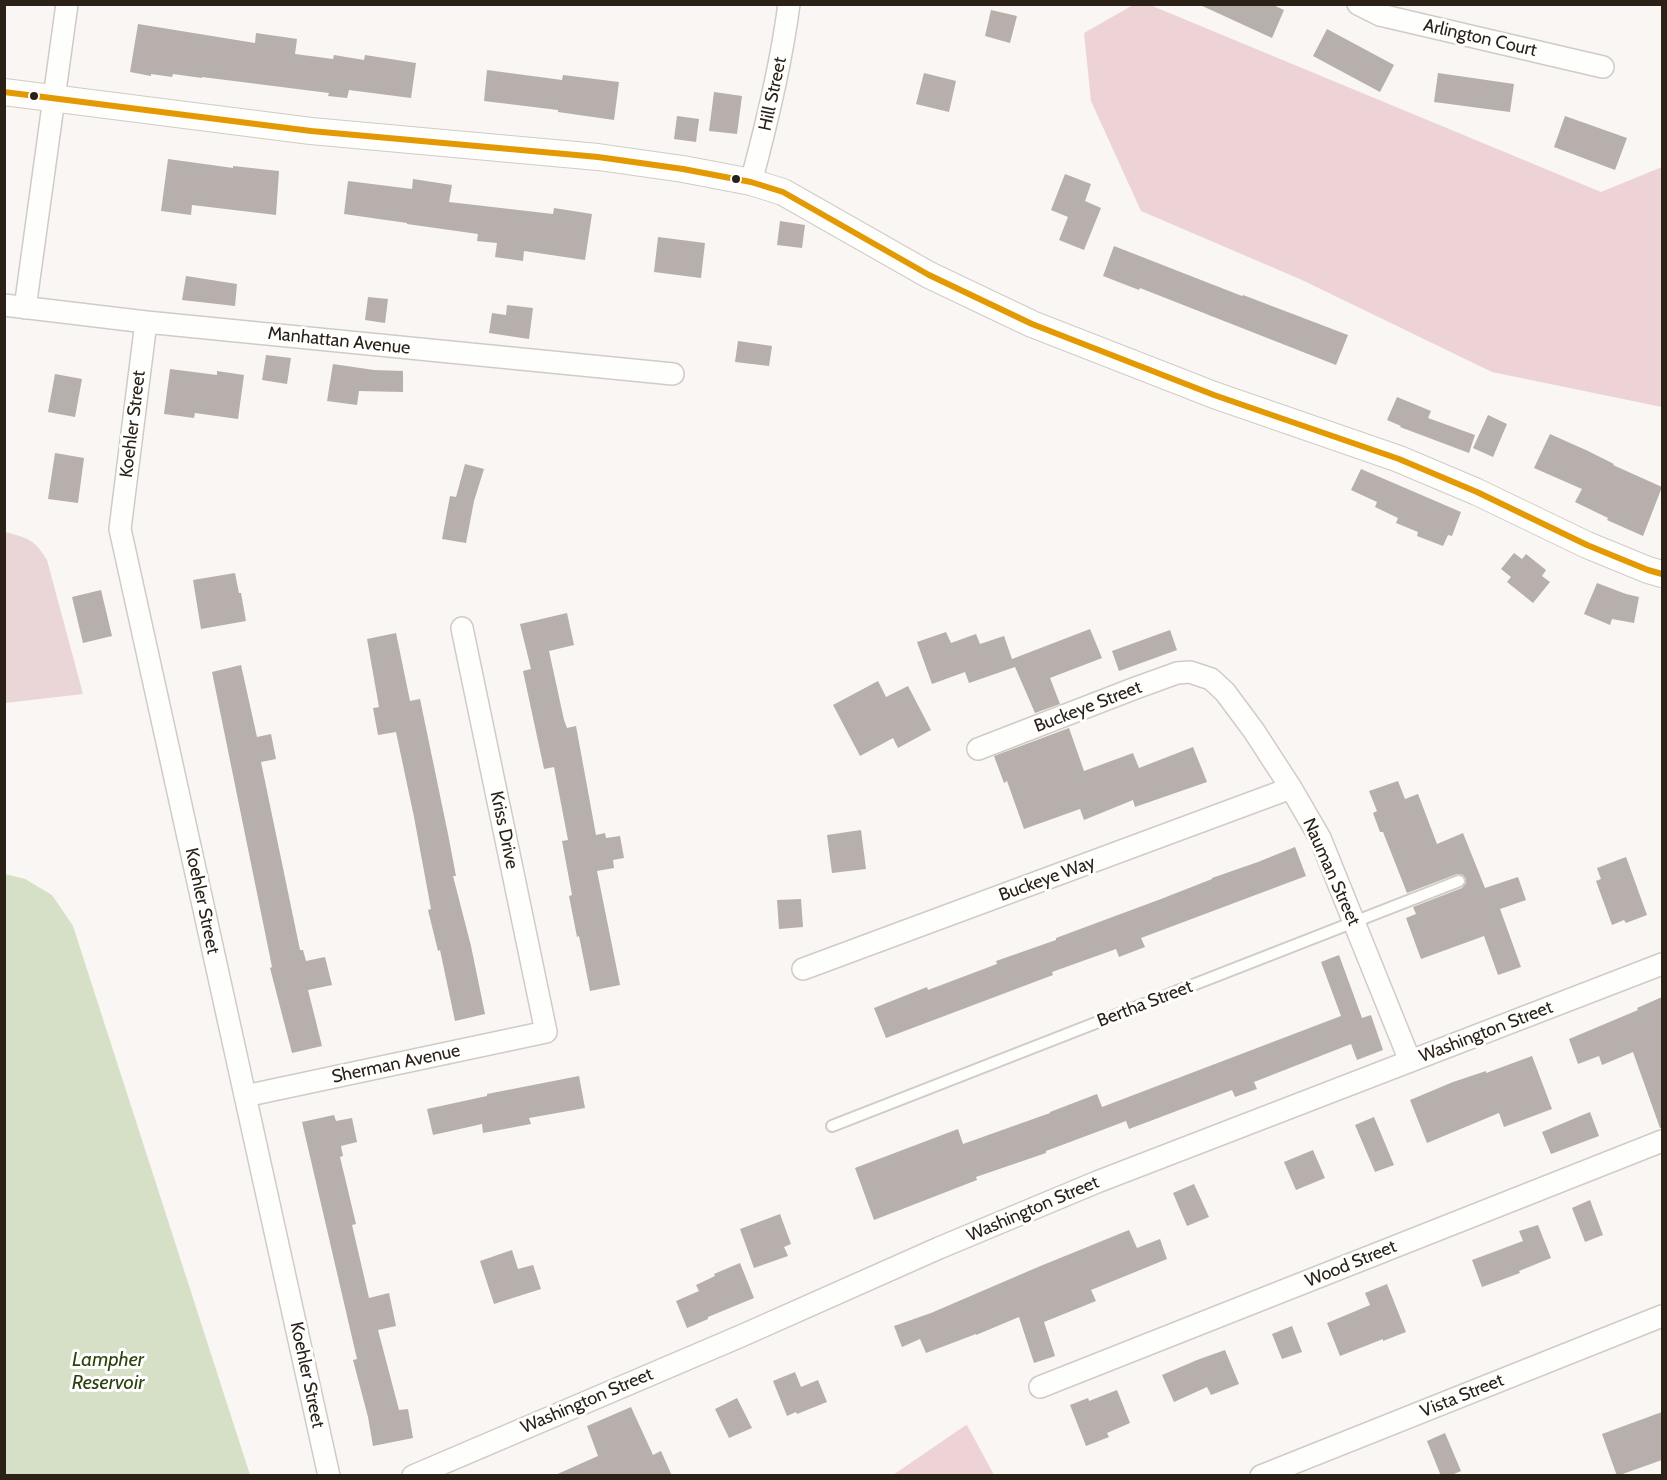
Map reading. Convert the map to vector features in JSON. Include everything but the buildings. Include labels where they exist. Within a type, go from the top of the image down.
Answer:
[{"type":"street","points":[[15,306],[54,98],[67,4]]},
{"type":"street","name":"Hill Street","points":[[751,182],[767,125],[784,44],[789,4]]},
{"type":"street","name":"Arlington Court","points":[[1358,4],[1380,15],[1603,67]]},
{"type":"street","points":[[4,92],[311,131],[598,157],[683,169],[751,182],[783,192],[929,275],[1032,324],[1214,395],[1399,459],[1477,492],[1587,545],[1662,574]]},
{"type":"street","name":"Manhattan Avenue","points":[[15,306],[146,322],[673,374]]},
{"type":"street","name":"Koehler Street","points":[[146,322],[120,529],[329,1476]]},
{"type":"street","name":"Kriss Drive","points":[[462,628],[546,1032]]},
{"type":"street","name":"Buckeye Street","points":[[978,749],[1177,673],[1199,674]]},
{"type":"street","name":"Nauman Street","points":[[1199,674],[1212,679],[1225,692],[1254,731],[1320,838],[1410,1061]]},
{"type":"street","name":"Buckeye Way","points":[[803,969],[1291,788]]},
{"type":"street","name":"Washington Street","points":[[412,1476],[741,1336],[939,1248],[1086,1187],[1662,964]]},
{"type":"street","name":"Sherman Avenue","points":[[245,1096],[546,1032]]},
{"type":"street","name":"Wood Street","points":[[1040,1387],[1662,1140]]},
{"type":"street","name":"Vista Street","points":[[1261,1476],[1662,1316]]},
{"type":"lane","name":"Bertha Street","points":[[832,1126],[1459,881]]},
{"type":"shaded area","points":[[1133,5],[1150,5],[1601,192],[1662,167],[1662,407],[1492,372],[1302,280],[1141,211],[1091,101],[1084,33]]},
{"type":"shaded area","points":[[5,532],[30,540],[47,560],[83,694],[5,703]]},
{"type":"shaded area","points":[[966,1425],[994,1475],[893,1475]]},
{"type":"water","name":"Lampher Reservoir","points":[[5,874],[25,879],[52,895],[73,926],[250,1475],[5,1475]]},
{"type":"transit line","points":[[4,92],[311,131],[598,157],[683,169],[751,182],[783,192],[929,275],[1032,324],[1214,395],[1399,459],[1477,492],[1587,545],[1662,574]]}]
